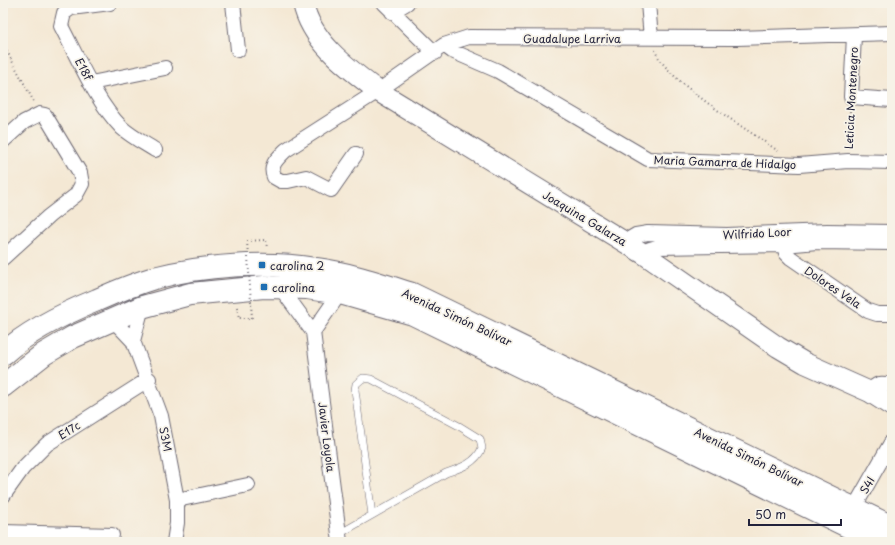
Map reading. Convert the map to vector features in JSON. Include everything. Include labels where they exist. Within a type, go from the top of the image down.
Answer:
[{"type":"highway","name":"Avenida Simón Bolívar","points":[[3,354],[10,347],[40,328],[80,307],[153,279],[190,271],[262,264],[315,269],[350,275],[412,294],[892,527]]},
{"type":"highway","name":"Avenida Simón Bolívar","points":[[3,386],[44,354],[73,337],[142,307],[190,294],[280,287],[307,288],[340,293],[413,314],[880,542]]},
{"type":"street","name":"E18f","points":[[110,3],[71,8],[64,13],[61,26],[91,83],[108,111],[121,127],[133,137],[155,150]]},
{"type":"street","points":[[233,3],[238,50]]},
{"type":"street","name":"Joaquina Galarza","points":[[304,3],[308,19],[329,49],[348,68],[378,91],[644,254],[778,347],[805,363],[870,392],[892,406]]},
{"type":"street","points":[[388,8],[407,3]]},
{"type":"street","points":[[648,3],[651,38]]},
{"type":"street","name":"Maria Gamarra de Hidalgo","points":[[388,8],[439,49],[452,51],[498,71],[648,159],[799,165],[848,161],[892,162]]},
{"type":"street","name":"Guadalupe Larriva","points":[[356,154],[331,190],[306,177],[281,181],[274,177],[272,167],[286,150],[378,91],[439,49],[469,37],[651,38],[892,33]]},
{"type":"street","name":"Leticia Montenegro","points":[[851,97],[854,34]]},
{"type":"street","points":[[91,83],[165,68]]},
{"type":"street","points":[[851,97],[892,100]]},
{"type":"street","points":[[3,141],[24,122],[40,114],[45,115],[80,173],[82,184],[76,195],[49,216],[3,258]]},
{"type":"street","name":"Wilfrido Loor","points":[[624,242],[636,235],[648,234],[727,235],[820,231],[892,232]]},
{"type":"street","name":"Wilfrido Loor","points":[[644,254],[650,249],[657,248],[784,245],[817,242],[892,243]]},
{"type":"street","name":"Dolores Vela","points":[[784,245],[786,253],[791,258],[868,311],[876,314],[892,314]]},
{"type":"street","name":"Javier Loyola","points":[[280,287],[313,332],[340,538]]},
{"type":"street","points":[[313,332],[340,293]]},
{"type":"street","points":[[134,341],[142,307]]},
{"type":"street","name":"S3M","points":[[112,319],[134,341],[149,379],[161,416],[177,500],[177,523],[174,542]]},
{"type":"street","name":"E17c","points":[[3,496],[23,468],[46,444],[149,379]]},
{"type":"street","points":[[870,392],[874,385],[880,383],[892,385]]},
{"type":"street","name":"S4I","points":[[854,508],[892,441]]},
{"type":"street","points":[[177,500],[248,485]]},
{"type":"street","points":[[3,532],[112,535]]},
{"type":"lane","points":[[340,538],[372,515],[446,473],[462,468],[476,459],[482,448],[480,439],[459,426],[371,379],[363,378],[356,384],[355,390],[372,515]]},
{"type":"path","points":[[651,38],[657,58],[680,82],[799,165]]},
{"type":"path","points":[[3,44],[40,114]]},
{"type":"path","name":"Leticia Montenegro","points":[[848,161],[851,97]]},
{"type":"path","points":[[239,318],[252,318],[247,242],[266,240]]},
{"type":"place","name":"carolina 2","points":[[262,265]]},
{"type":"place","name":"carolina","points":[[264,287]]}]
